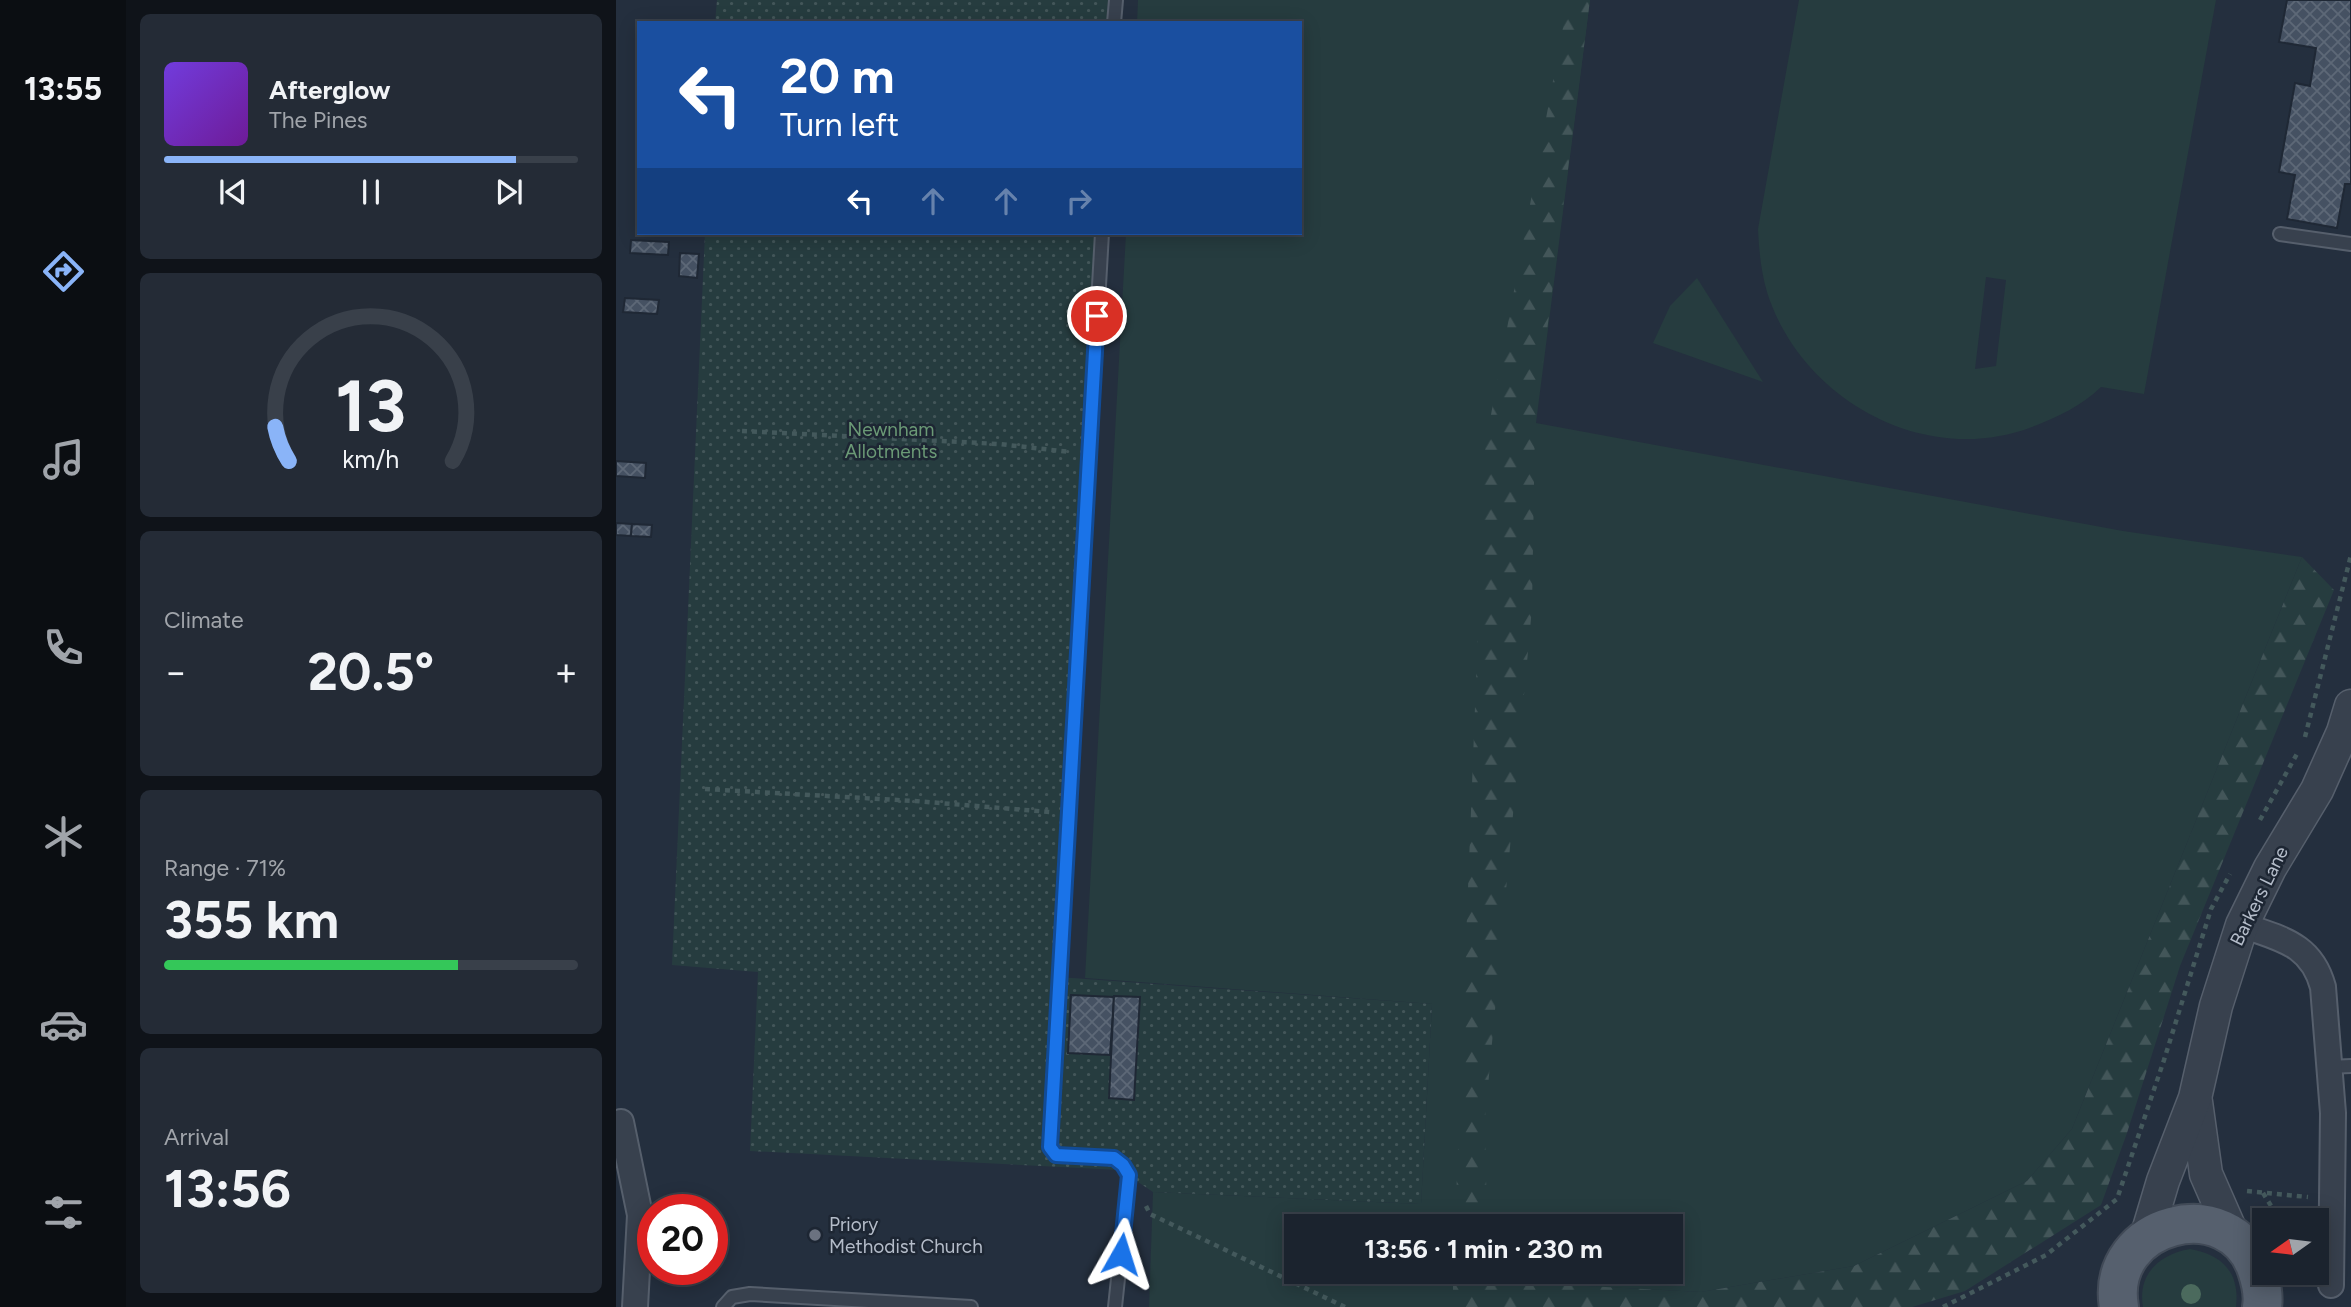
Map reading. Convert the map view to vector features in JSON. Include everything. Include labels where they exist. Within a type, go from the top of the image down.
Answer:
[{"type":"main road","points":[[2092,1307],[2119,1294],[2124,1264],[2133,1250],[2146,1238],[2162,1229],[2180,1224],[2199,1224],[2218,1229],[2245,1250],[2289,1307]]},
{"type":"main road","points":[[2245,1250],[2261,1282],[2262,1307]]},
{"type":"street","name":"Barkers Lane","points":[[2146,1238],[2162,1181],[2195,1098],[2216,1006],[2242,925],[2270,868],[2317,790],[2343,732],[2351,706]]},
{"type":"street","points":[[2242,925],[2300,948],[2319,971],[2323,987],[2340,1067],[2333,1113],[2331,1285]]},
{"type":"street","name":"Barkers Lane","points":[[2195,1098],[2206,1174],[2245,1250]]},
{"type":"street","points":[[621,1122],[635,1307]]},
{"type":"lane","points":[[1114,21],[1116,0]]},
{"type":"lane","points":[[2280,234],[2351,244]]},
{"type":"lane","points":[[1102,235],[1050,1147],[1056,1155],[1114,1158],[1123,1165],[1129,1175],[1115,1307]]},
{"type":"lane","points":[[723,1307],[732,1297],[750,1294],[971,1307]]},
{"type":"path","points":[[742,431],[999,444],[1089,455]]},
{"type":"path","points":[[705,789],[915,801],[1070,814]]},
{"type":"path","points":[[1943,1307],[2046,1255],[2117,1199],[2127,1167]]},
{"type":"path","points":[[1129,1175],[1150,1214],[1345,1307]]},
{"type":"path","points":[[2272,1208],[2263,1193],[2332,1199]]},
{"type":"green space","points":[[717,0],[1108,0],[1107,21],[715,21]]},
{"type":"green space","points":[[1138,0],[1590,0],[1536,423],[2123,531],[2302,557],[2072,1129],[2027,1181],[1854,1266],[1701,1292],[1542,1284],[1683,1284],[1683,1214],[1284,1214],[1284,1284],[1453,1284],[1453,1307],[1149,1307],[1153,1192],[1421,1204],[1432,1004],[1085,978],[1126,235],[1302,235],[1302,21],[1137,21]]},
{"type":"green space","points":[[1568,0],[1590,0],[1535,423],[1532,608],[1485,1119],[1487,1214],[1456,1214],[1485,447]]},
{"type":"green space","points":[[1799,0],[2216,0],[2144,394],[2101,387],[2077,405],[2051,419],[2032,427],[1991,437],[1950,438],[1910,431],[1872,415],[1838,393],[1808,364],[1784,330],[1767,292],[1758,229]],"holes":[[[1986,277],[2006,280],[1996,366],[1975,369]]]},
{"type":"green space","name":"Newnham Allotments","points":[[705,235],[1096,235],[1058,977],[1432,1004],[1421,1204],[1153,1192],[1120,1170],[750,1151],[758,972],[672,965]]},
{"type":"green space","points":[[1697,278],[1763,382],[1653,343],[1670,306]]},
{"type":"green space","points":[[2302,557],[2334,590],[2180,966],[2101,1205],[1965,1291],[1912,1307],[1453,1307],[1453,1284],[1546,1284],[1701,1292],[1854,1266],[2027,1181],[2072,1129]]},
{"type":"green space","points":[[2190,1249],[2212,1256],[2227,1268],[2235,1284],[2236,1307],[2143,1307],[2142,1295],[2147,1275],[2160,1261]]},
{"type":"building","points":[[2287,0],[2351,0],[2351,184],[2345,184],[2337,228],[2287,219],[2295,175],[2279,172],[2295,83],[2310,86],[2316,48],[2279,42]]},
{"type":"building","points":[[631,240],[669,242],[668,255],[630,253]]},
{"type":"building","points":[[680,253],[699,254],[697,278],[679,276]]},
{"type":"building","points":[[625,298],[659,300],[657,314],[623,312]]},
{"type":"building","points":[[616,461],[646,463],[645,478],[616,476]]},
{"type":"building","points":[[616,523],[632,524],[631,536],[616,535]]},
{"type":"building","points":[[632,524],[652,525],[651,537],[631,536]]},
{"type":"building","points":[[1071,995],[1114,997],[1110,1055],[1068,1053]]},
{"type":"building","points":[[1114,996],[1140,997],[1134,1100],[1109,1098]]},
{"type":"place","name":"Priory Methodist Church","points":[[815,1235]]},
{"type":"route","points":[[1097,316],[1050,1147],[1056,1155],[1114,1158],[1123,1165],[1129,1175],[1121,1254]]}]
